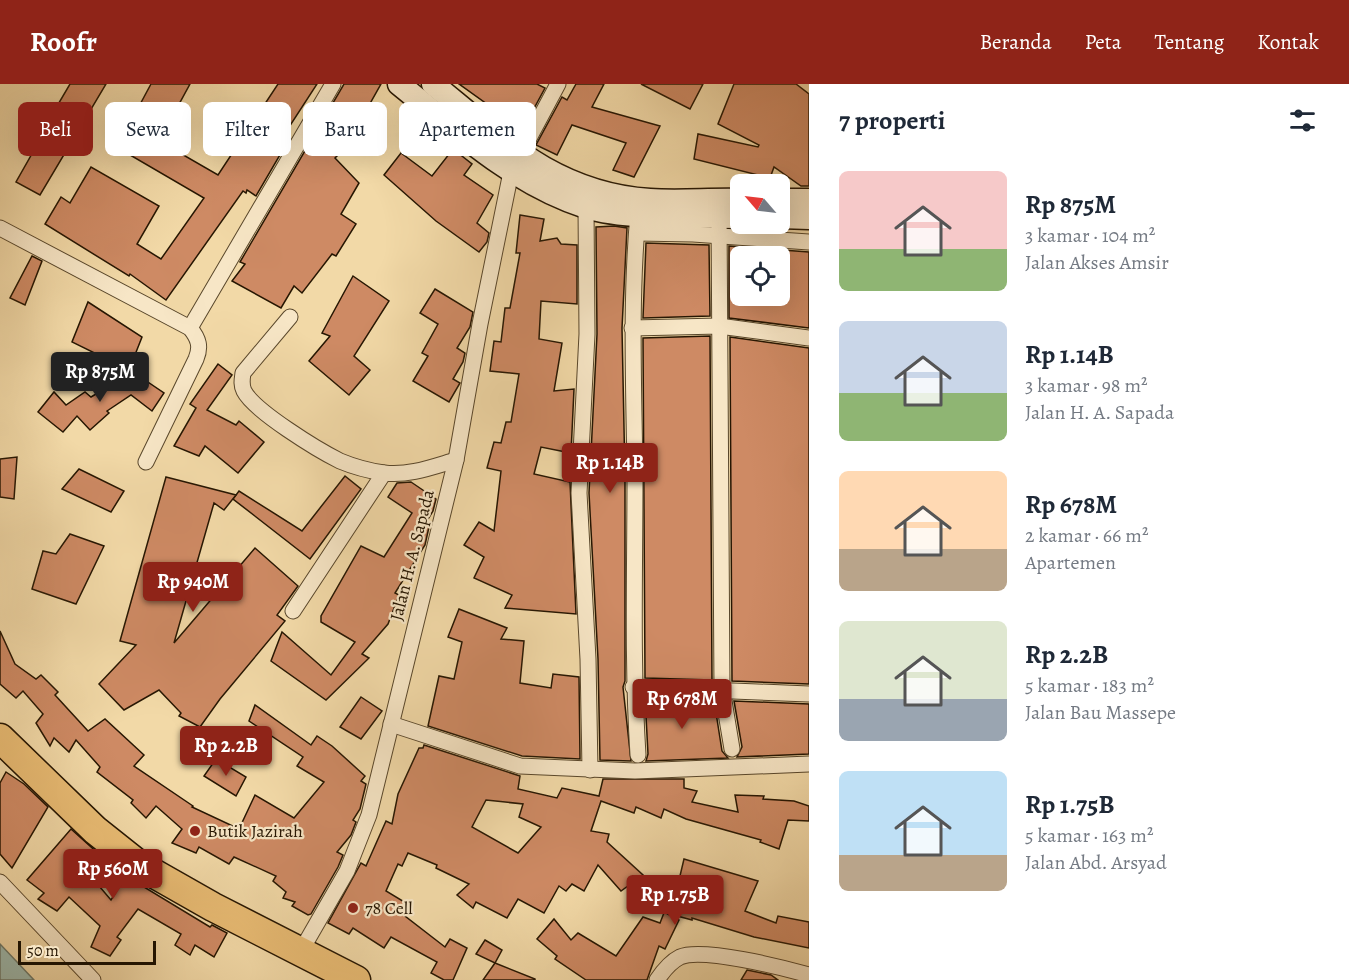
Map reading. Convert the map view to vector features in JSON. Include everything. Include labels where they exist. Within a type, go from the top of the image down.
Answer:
[{"type":"highway","points":[[0,738],[95,830],[139,865],[213,907],[356,980]]},
{"type":"main road","points":[[399,84],[586,207],[615,213],[638,224],[726,223]]},
{"type":"main road","points":[[433,84],[516,163],[600,192],[648,200],[730,200]]},
{"type":"main road","points":[[790,200],[809,200]]},
{"type":"main road","points":[[790,217],[809,218]]},
{"type":"street","points":[[190,328],[333,84]]},
{"type":"street","name":"Jalan H. A. Sapada","points":[[301,951],[347,871],[369,815],[456,460],[516,163],[558,84]]},
{"type":"street","points":[[586,207],[587,334],[579,493],[588,659],[590,770]]},
{"type":"street","points":[[732,749],[722,689],[719,326],[726,223],[809,242]]},
{"type":"street","points":[[638,224],[632,328],[633,687],[638,754]]},
{"type":"street","points":[[0,228],[190,328],[199,342],[199,350],[146,462]]},
{"type":"street","points":[[290,317],[243,374],[241,383],[244,392],[254,405],[318,449],[342,462],[384,473],[413,472],[456,460]]},
{"type":"street","points":[[632,328],[719,326],[809,338]]},
{"type":"street","points":[[293,610],[384,473]]},
{"type":"street","points":[[633,687],[809,694]]},
{"type":"street","points":[[391,724],[520,766],[636,771],[809,764]]},
{"type":"street","points":[[0,882],[93,980]]},
{"type":"street","points":[[657,980],[671,963],[682,956],[757,961],[809,975]]},
{"type":"shaded area","points":[[0,944],[34,980],[0,980]]},
{"type":"building","points":[[70,84],[106,84],[93,106],[93,102],[59,102]]},
{"type":"building","points":[[151,84],[190,84],[180,102],[141,102]]},
{"type":"building","points":[[278,84],[317,84],[305,102],[303,102],[291,124],[291,102],[266,102]]},
{"type":"building","points":[[344,84],[381,84],[371,102],[333,102]]},
{"type":"building","points":[[459,84],[537,84],[545,88],[536,105],[536,102],[484,102]]},
{"type":"building","points":[[576,84],[604,84],[592,107],[660,126],[634,177],[613,170],[626,143],[572,125],[557,155],[536,145],[562,97],[567,100]]},
{"type":"building","points":[[641,84],[703,84],[690,109]]},
{"type":"building","points":[[734,84],[796,84],[809,94],[809,186],[801,186],[790,178],[790,174],[784,174],[774,167],[771,174],[754,174],[694,159],[698,134],[758,147],[759,145],[718,124]]},
{"type":"building","points":[[303,154],[303,156],[337,156],[335,158],[359,183],[341,214],[356,224],[336,256],[332,254],[302,293],[294,286],[281,308],[232,281],[245,264],[240,262]]},
{"type":"building","points":[[31,156],[63,156],[40,195],[16,182]]},
{"type":"building","points":[[132,156],[185,156],[218,175],[231,156],[279,156],[256,196],[247,190],[246,193],[243,191],[166,300],[130,274],[129,276],[45,224],[61,197],[70,203],[91,167],[159,206],[137,244],[161,259],[204,198]]},
{"type":"building","points":[[399,156],[405,156],[432,176],[448,156],[462,156],[472,164],[464,175],[493,195],[477,223],[489,233],[487,242],[479,252],[436,221],[384,175]]},
{"type":"building","points":[[520,215],[544,219],[540,241],[557,238],[561,244],[577,245],[577,304],[541,301],[539,339],[562,343],[554,391],[574,389],[571,453],[541,447],[534,474],[570,482],[576,614],[505,608],[512,595],[474,578],[484,557],[464,545],[479,522],[494,531],[501,471],[487,468],[494,442],[501,443],[506,422],[511,422],[519,374],[490,371],[494,341],[501,342],[505,308],[510,308],[520,253],[516,253]]},
{"type":"building","points":[[596,227],[627,228],[622,328],[625,477],[625,681],[623,687],[631,761],[600,760],[598,659],[589,493],[597,334]]},
{"type":"building","points":[[646,243],[709,245],[710,316],[643,318]]},
{"type":"building","points":[[729,246],[730,306],[790,306],[790,251],[809,252],[809,328],[729,318]]},
{"type":"building","points":[[32,256],[42,261],[25,305],[10,298]]},
{"type":"building","points":[[353,276],[389,301],[354,356],[370,370],[349,395],[309,361],[330,336],[322,333]]},
{"type":"building","points":[[435,289],[473,312],[470,327],[457,348],[465,353],[463,362],[453,379],[460,383],[449,402],[413,381],[428,356],[422,353],[438,324],[420,313]]},
{"type":"building","points":[[88,302],[142,337],[129,370],[72,342]]},
{"type":"building","points":[[710,336],[712,680],[645,678],[643,338]]},
{"type":"building","points":[[730,337],[809,348],[809,684],[732,681]]},
{"type":"building","points":[[218,364],[232,375],[207,410],[236,425],[239,421],[264,442],[238,473],[205,446],[199,456],[174,446],[196,408],[190,404]]},
{"type":"building","points":[[133,372],[164,393],[152,411],[131,395],[107,411],[109,413],[90,430],[77,416],[63,432],[38,412],[54,392],[66,405],[85,392],[91,397]]},
{"type":"building","points":[[17,457],[14,499],[0,497],[0,459]]},
{"type":"building","points":[[79,469],[124,491],[111,512],[62,489]]},
{"type":"building","points":[[345,476],[361,489],[310,559],[233,499],[239,491],[302,531]]},
{"type":"building","points":[[166,477],[236,495],[224,510],[214,503],[174,643],[255,548],[298,586],[277,615],[285,621],[220,699],[200,727],[179,716],[181,713],[159,690],[124,710],[99,684],[136,645],[120,641]]},
{"type":"building","points":[[411,482],[436,499],[433,511],[425,524],[429,527],[425,545],[395,593],[399,595],[388,624],[362,654],[369,658],[326,700],[271,661],[282,632],[331,675],[355,642],[321,622],[321,616],[361,546],[384,557],[412,513],[388,497],[397,483]]},
{"type":"building","points":[[70,534],[104,546],[76,604],[32,589],[43,551],[56,554]]},
{"type":"building","points":[[459,609],[507,628],[501,639],[524,641],[520,683],[551,688],[553,674],[579,677],[580,759],[522,756],[428,726],[439,676],[454,679],[462,642],[448,637]]},
{"type":"building","points":[[0,631],[15,664],[36,679],[41,675],[58,692],[55,695],[88,731],[105,719],[144,755],[134,766],[192,807],[239,829],[255,795],[294,818],[324,782],[297,766],[303,757],[249,721],[255,705],[311,745],[317,736],[332,746],[365,776],[361,781],[366,784],[360,809],[353,820],[356,822],[351,835],[337,852],[343,855],[338,867],[311,914],[308,915],[292,906],[295,902],[283,898],[286,892],[273,881],[276,876],[234,857],[229,864],[199,847],[196,853],[172,843],[182,829],[156,806],[146,818],[131,803],[133,800],[97,772],[100,767],[76,740],[69,752],[54,738],[50,746],[36,723],[43,714],[23,691],[16,698],[0,684]]},
{"type":"building","points":[[361,697],[382,711],[361,739],[340,727]]},
{"type":"building","points":[[645,697],[714,700],[722,751],[728,758],[646,761],[648,754]]},
{"type":"building","points":[[734,701],[809,704],[809,754],[737,757],[742,747]]},
{"type":"building","points":[[424,745],[520,776],[518,789],[557,798],[562,788],[599,796],[603,779],[684,779],[684,788],[697,791],[692,802],[738,812],[735,795],[764,796],[763,799],[794,801],[809,806],[809,821],[788,820],[779,849],[760,842],[761,840],[686,819],[664,809],[661,818],[636,807],[634,813],[601,801],[591,831],[609,834],[607,842],[643,875],[621,891],[598,865],[584,891],[572,884],[566,891],[559,886],[544,913],[518,899],[507,918],[476,902],[473,908],[457,895],[469,884],[436,868],[437,865],[408,853],[402,866],[398,864],[386,891],[411,906],[405,916],[445,947],[450,939],[467,948],[453,980],[444,980],[431,973],[437,962],[391,937],[384,948],[353,928],[349,934],[328,923],[361,863],[366,866],[386,821],[392,824],[398,794],[419,748],[423,748]],"holes":[[[486,800],[523,804],[519,817],[541,827],[518,853],[472,827]]]},
{"type":"building","points":[[216,759],[246,777],[236,796],[204,776]]},
{"type":"building","points":[[6,772],[24,784],[48,807],[12,868],[0,854],[0,783]]},
{"type":"building","points":[[71,829],[101,856],[88,873],[111,900],[126,876],[210,927],[212,925],[227,933],[214,957],[195,945],[190,955],[175,945],[181,934],[138,909],[117,937],[121,940],[110,956],[91,947],[100,926],[69,897],[57,911],[38,899],[44,893],[27,880]]},
{"type":"building","points":[[684,859],[758,881],[745,911],[776,923],[778,916],[809,922],[809,948],[754,937],[692,918],[692,920],[666,913],[679,920],[665,949],[659,946],[647,980],[586,980],[555,959],[557,956],[537,939],[554,919],[571,940],[578,933],[616,956],[643,917],[660,923],[671,895],[675,897]]},
{"type":"building","points":[[485,940],[502,950],[495,963],[476,954]]},
{"type":"building","points":[[495,963],[535,979],[535,980],[483,980]]},
{"type":"building","points":[[747,970],[771,975],[778,980],[741,980]]},
{"type":"place","name":"Butik Jazirah","points":[[195,831]]},
{"type":"place","name":"78 Cell","points":[[353,908]]}]
